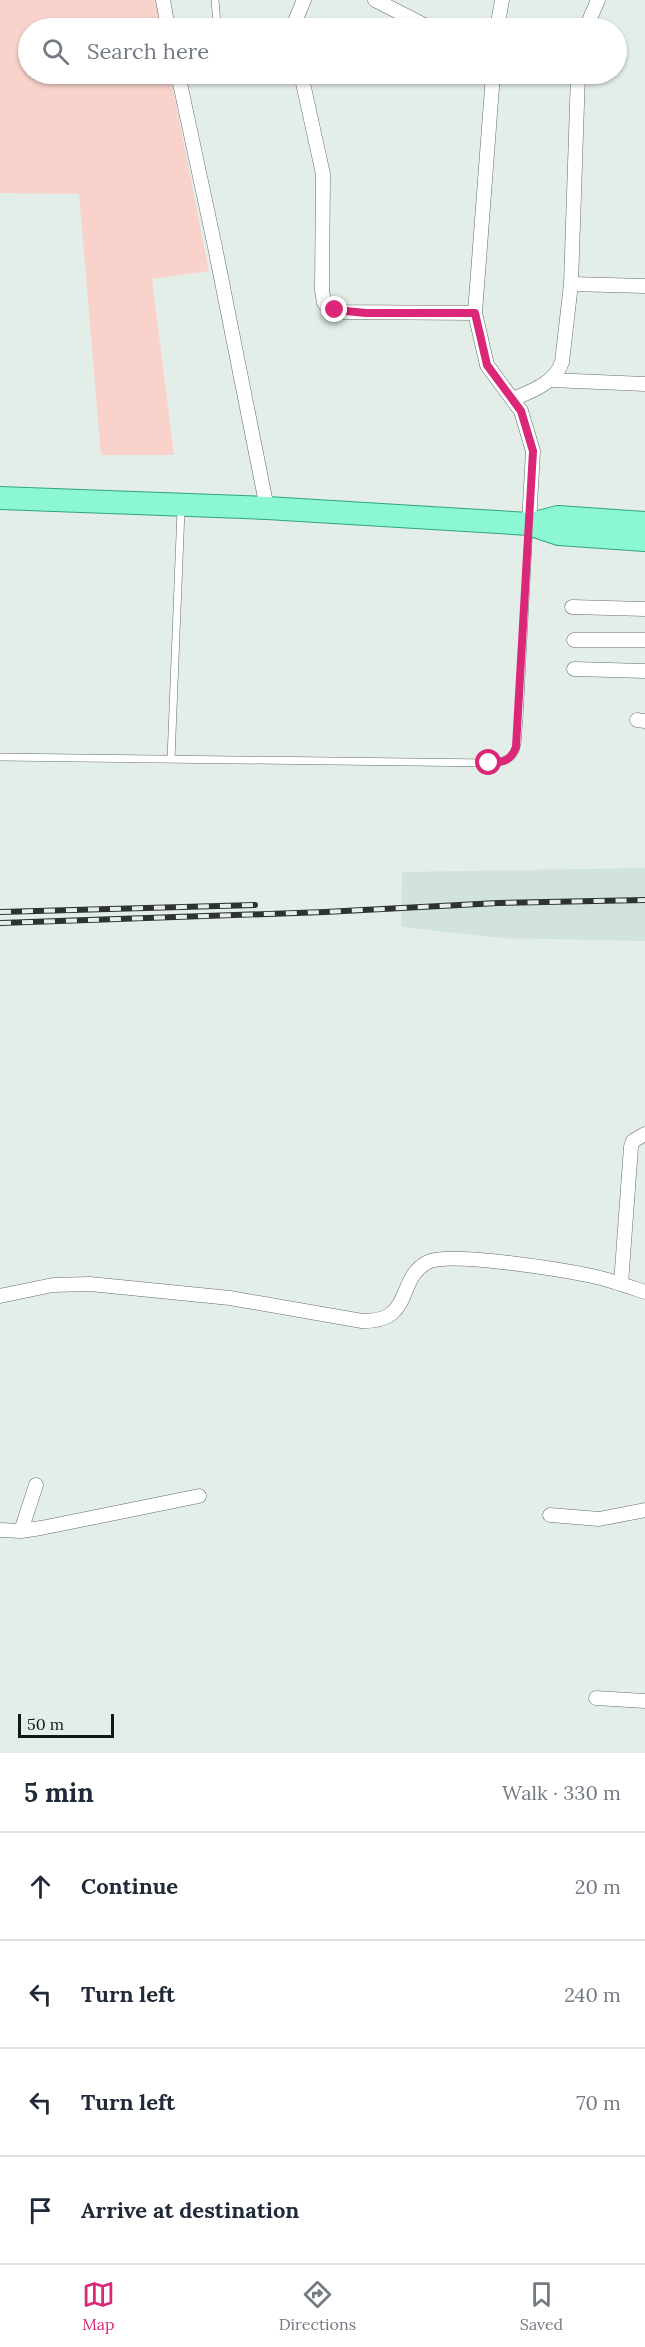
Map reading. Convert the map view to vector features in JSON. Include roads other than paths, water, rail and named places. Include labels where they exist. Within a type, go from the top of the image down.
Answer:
[{"type":"main road","points":[[0,498],[267,508],[529,524],[559,534],[645,540]]},
{"type":"main road","points":[[529,524],[558,517],[645,522]]},
{"type":"street","points":[[163,0],[166,18]]},
{"type":"street","points":[[296,18],[304,0]]},
{"type":"street","points":[[375,0],[410,18]]},
{"type":"street","points":[[499,18],[502,0]]},
{"type":"street","points":[[590,18],[598,0]]},
{"type":"street","points":[[180,84],[216,247],[267,508]]},
{"type":"street","points":[[303,84],[320,152],[324,303],[335,310],[344,312],[475,313]]},
{"type":"street","points":[[492,84],[475,313],[487,365],[513,399],[527,425],[533,451],[529,524]]},
{"type":"street","points":[[513,399],[551,380],[558,373],[562,362],[571,284],[578,84]]},
{"type":"street","points":[[571,284],[645,286]]},
{"type":"street","points":[[551,380],[645,384]]},
{"type":"street","points":[[572,607],[645,609]]},
{"type":"street","points":[[574,640],[645,640]]},
{"type":"street","points":[[574,669],[645,671]]},
{"type":"street","points":[[621,1284],[631,1147],[633,1141],[645,1134]]},
{"type":"street","points":[[0,1296],[53,1285],[90,1284],[230,1298],[362,1321],[377,1321],[392,1314],[420,1266],[441,1258],[460,1258],[566,1271],[645,1292]]},
{"type":"street","points":[[21,1531],[36,1485]]},
{"type":"street","points":[[0,1530],[21,1531],[199,1496]]},
{"type":"street","points":[[550,1515],[599,1519],[645,1509]]},
{"type":"street","points":[[596,1698],[645,1701]]},
{"type":"lane","points":[[215,0],[216,18]]},
{"type":"lane","points":[[171,759],[181,505]]},
{"type":"lane","points":[[0,757],[489,763],[508,760],[513,756],[516,747],[519,719],[529,524]]},
{"type":"railway","points":[[0,923],[325,912],[498,903],[645,900]]},
{"type":"railway","points":[[0,912],[255,905]]}]
